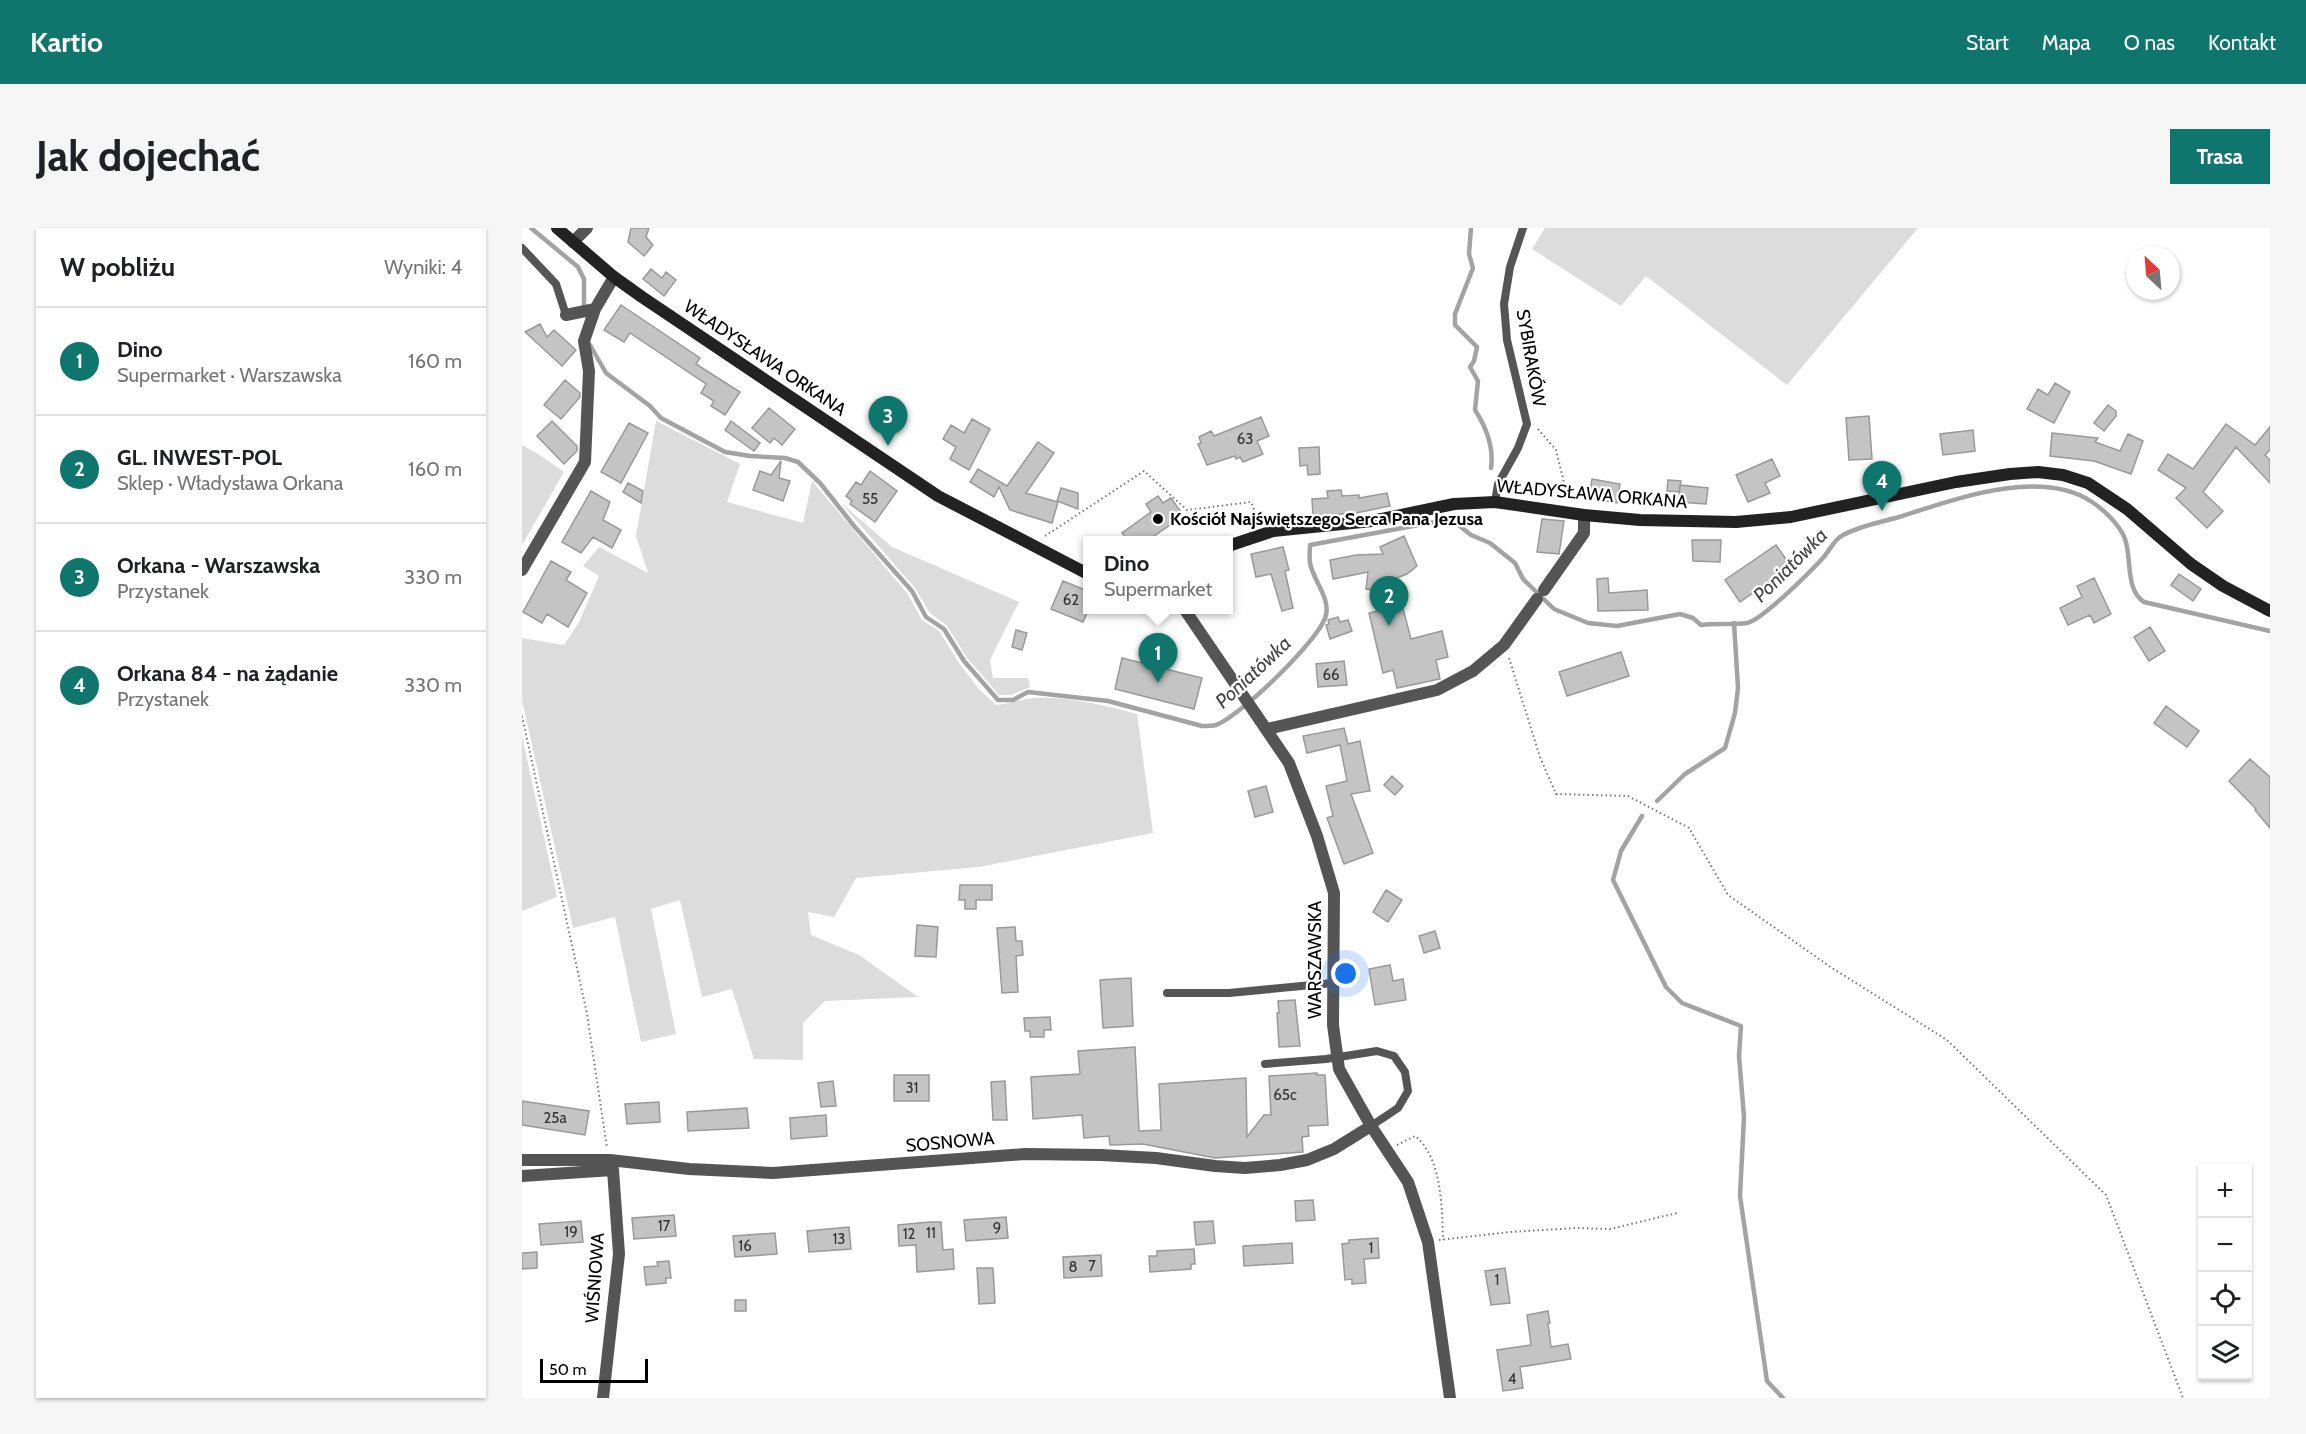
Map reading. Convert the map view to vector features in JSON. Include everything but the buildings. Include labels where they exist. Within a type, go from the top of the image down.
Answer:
[{"type":"street","name":"WŁADYSŁAWA ORKANA","points":[[557,228],[614,277],[938,496],[1083,571]]},
{"type":"street","points":[[573,242],[586,228]]},
{"type":"street","points":[[522,570],[585,462],[589,371],[584,341],[595,309],[614,277]]},
{"type":"street","points":[[566,315],[595,309]]},
{"type":"street","name":"WŁADYSŁAWA ORKANA","points":[[1233,544],[1273,531],[1372,521],[1454,504],[1495,501],[1578,514],[1640,520],[1736,522],[1791,517],[1956,482],[2038,472],[2063,475],[2088,483],[2106,494],[2191,564],[2223,586],[2270,611]]},
{"type":"street","points":[[1267,729],[1437,690],[1473,671],[1504,645],[1584,533],[1578,514]]},
{"type":"street","name":"WARSZAWSKA","points":[[1188,614],[1289,763],[1317,836],[1334,893],[1333,1025],[1339,1069],[1371,1126],[1408,1182],[1428,1242],[1450,1398]]},
{"type":"street","name":"SOSNOWA","points":[[522,1160],[773,1173],[1025,1154],[1156,1158],[1245,1168],[1307,1160],[1334,1149],[1371,1126]]},
{"type":"street","name":"SOSNOWA","points":[[522,1176],[612,1165]]},
{"type":"street","name":"WIŚNIOWA","points":[[603,1398],[619,1254],[612,1165]]},
{"type":"lane","name":"SYBIRAKÓW","points":[[1524,228],[1510,267],[1504,304],[1507,340],[1527,424]]},
{"type":"lane","points":[[522,248],[556,284],[566,315]]},
{"type":"lane","points":[[1495,501],[1498,484],[1518,447],[1527,424]]},
{"type":"lane","points":[[1167,993],[1229,993],[1333,983]]},
{"type":"lane","points":[[1265,1064],[1337,1058],[1377,1051],[1394,1056],[1405,1072],[1408,1091],[1398,1108],[1371,1126]]},
{"type":"path","points":[[1527,424],[1541,431],[1556,450],[1578,514]]},
{"type":"path","points":[[1039,540],[1144,471],[1187,510],[1251,502],[1261,526]]},
{"type":"path","points":[[1504,645],[1516,676],[1540,757],[1556,794],[1628,796],[1689,828],[1728,895],[1832,968],[1947,1040],[2106,1195],[2183,1398]]},
{"type":"path","points":[[522,716],[587,1014],[606,1148],[612,1165]]},
{"type":"path","points":[[1387,1150],[1415,1136],[1422,1141],[1433,1165],[1442,1198],[1443,1240]]},
{"type":"path","points":[[1428,1242],[1510,1232],[1576,1228],[1610,1229],[1677,1213]]},
{"type":"shaded area","points":[[1545,228],[1918,228],[1787,385],[1646,276],[1621,306],[1532,249]]},
{"type":"shaded area","points":[[656,421],[740,464],[727,502],[803,523],[812,481],[907,593],[922,620],[939,631],[978,688],[996,705],[1033,698],[1059,698],[1099,704],[1137,714],[1153,833],[979,867],[856,878],[834,917],[808,912],[811,935],[859,955],[918,997],[825,1001],[803,1023],[803,1060],[754,1059],[732,989],[702,997],[680,900],[651,909],[676,1034],[641,1042],[615,917],[573,928],[522,700],[522,638],[564,645],[579,622],[599,576],[583,566],[599,547],[648,573],[636,536]]},
{"type":"shaded area","points":[[522,445],[564,472],[522,545]]},
{"type":"shaded area","points":[[840,502],[892,547],[1019,602],[990,660],[993,678],[1028,678],[1030,687],[1011,695],[999,695],[967,658],[947,626],[929,612],[915,588]]},
{"type":"shaded area","points":[[522,736],[557,897],[522,911]]},
{"type":"waterway","name":"Poniatówka","points":[[531,228],[578,267],[584,279],[584,306]]},
{"type":"waterway","points":[[1471,228],[1469,254],[1473,268],[1455,314],[1455,325],[1477,347],[1470,367],[1478,381],[1475,410],[1488,438],[1491,468]]},
{"type":"waterway","name":"Poniatówka","points":[[590,345],[606,373],[650,406],[661,418],[725,452],[785,458],[798,462],[820,483],[854,526],[912,591],[926,617],[944,629],[964,661],[998,700],[1013,700],[1028,692],[1108,701],[1202,726],[1216,725],[1260,693],[1295,658],[1321,626],[1327,608],[1310,563],[1310,545],[1451,519],[1471,535],[1490,543],[1515,563],[1523,579],[1554,609],[1588,623],[1617,626],[1680,614],[1693,618],[1701,625],[1742,624],[1754,620],[1774,605],[1825,556],[1837,539],[1849,532],[1970,496],[2022,487],[2048,487],[2071,492],[2092,502],[2116,523],[2125,539],[2131,582],[2138,597],[2144,602],[2270,631]]},
{"type":"waterway","points":[[1657,801],[1685,774],[1725,748],[1735,713],[1738,688],[1734,623]]},
{"type":"waterway","points":[[1642,816],[1621,851],[1613,880],[1666,987],[1682,1003],[1741,1026],[1739,1056],[1744,1117],[1740,1196],[1767,1381],[1783,1398]]},
{"type":"place","name":"Orkana - Warszawska","points":[[888,446]]},
{"type":"place","name":"Orkana 84 - na żądanie","points":[[1882,511]]},
{"type":"place","name":"Kościół Najświętszego Serca Pana Jezusa","points":[[1158,519]]},
{"type":"place","name":"GL. INWEST-POL","points":[[1389,626]]},
{"type":"place","name":"Dino","points":[[1158,683]]}]
